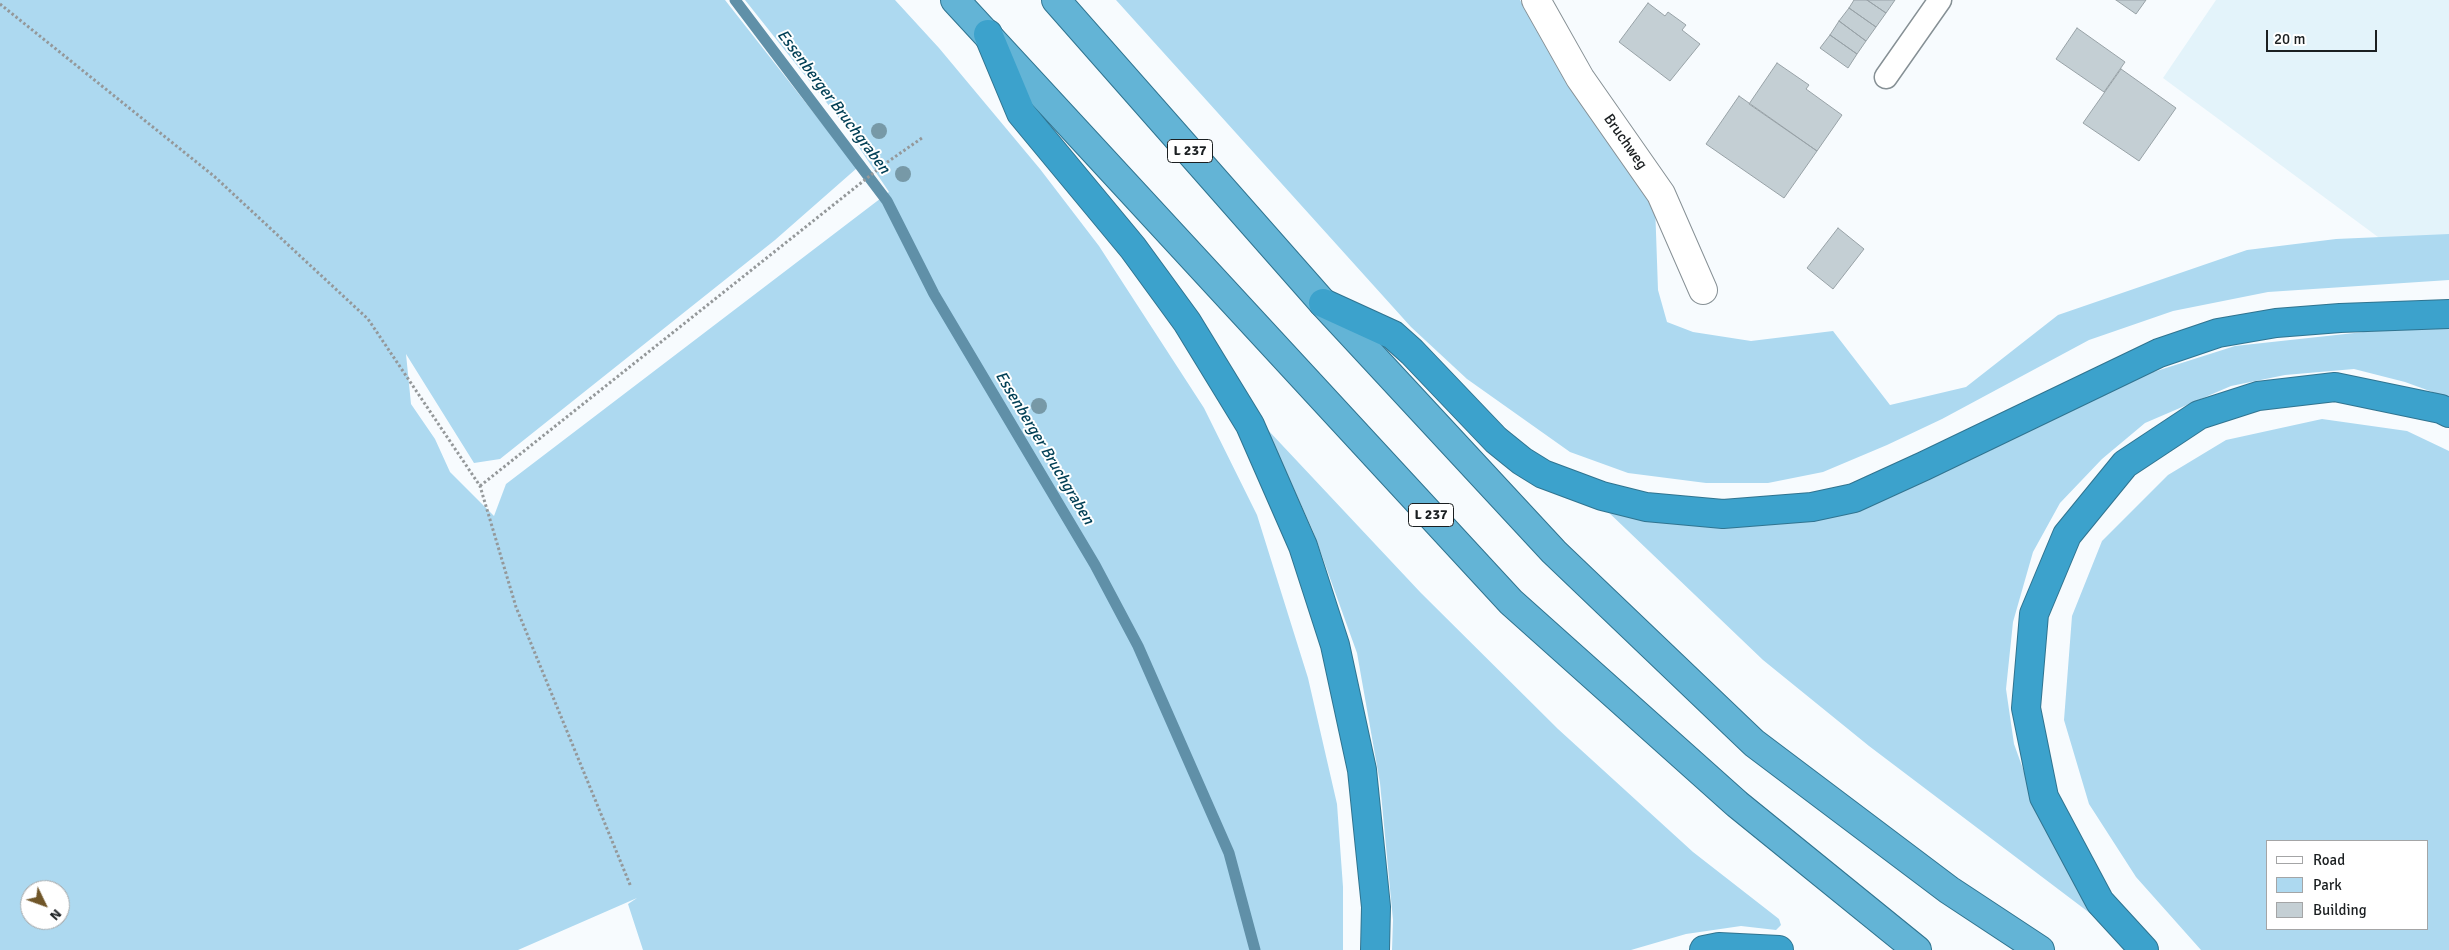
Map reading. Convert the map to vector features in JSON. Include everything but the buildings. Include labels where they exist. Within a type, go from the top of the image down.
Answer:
[{"type":"highway","name":"L 237","points":[[955,0],[1511,602],[1737,804],[1917,950]]},
{"type":"highway","name":"L 237","points":[[1056,0],[1323,303],[1554,552],[1754,743],[1949,890],[2040,950]]},
{"type":"highway","points":[[988,34],[1021,113],[1133,248],[1192,330],[1250,425],[1303,546],[1335,645],[1362,770],[1376,907],[1375,950]]},
{"type":"highway","points":[[1323,303],[1393,335],[1412,352],[1496,440],[1522,461],[1543,474],[1602,496],[1646,507],[1723,514],[1812,507],[1854,498],[2159,353],[2218,333],[2304,320],[2449,314]]},
{"type":"highway","points":[[2144,950],[2100,902],[2044,797],[2026,708],[2034,614],[2067,535],[2124,464],[2200,415],[2258,396],[2335,387],[2441,409],[2449,413]]},
{"type":"highway","points":[[1704,950],[1719,947],[1779,950]]},
{"type":"street","name":"Bruchweg","points":[[1536,0],[1580,78],[1661,194],[1703,290]]},
{"type":"lane","points":[[1886,77],[1940,0]]},
{"type":"path","points":[[0,4],[214,177],[368,319],[480,486],[516,607],[631,887]]},
{"type":"path","points":[[480,486],[886,163],[922,138]]},
{"type":"shaded area","points":[[2216,0],[2449,0],[2449,237],[2378,237],[2163,78]]},
{"type":"green space","points":[[0,0],[725,0],[857,168],[775,240],[500,459],[474,463],[406,354],[411,404],[435,439],[450,472],[494,516],[506,484],[889,192],[842,122],[745,0],[895,0],[939,48],[1040,169],[1099,246],[1204,408],[1257,515],[1308,678],[1337,804],[1343,887],[1343,950],[643,950],[628,904],[637,898],[518,950],[0,950]]},
{"type":"green space","points":[[1116,0],[1520,0],[1575,93],[1655,204],[1658,290],[1667,322],[1693,332],[1751,341],[1833,331],[1890,405],[1966,387],[2058,315],[2247,250],[2336,239],[2449,234],[2449,280],[2268,292],[2173,311],[2089,340],[1942,419],[1823,472],[1768,483],[1706,483],[1628,473],[1570,452],[1467,379],[1411,327]]},
{"type":"green space","points":[[2449,327],[2449,398],[2405,382],[2354,369],[2285,375],[2231,386],[2145,423],[2102,459],[2060,503],[2033,552],[2013,622],[2006,689],[2014,744],[2039,813],[2065,867],[2095,917],[1869,746],[1763,660],[1604,508],[1750,524],[2125,381],[2235,346],[2382,330]]},
{"type":"green space","points":[[2322,419],[2407,431],[2449,451],[2449,950],[2201,950],[2136,877],[2089,804],[2064,720],[2072,616],[2102,541],[2168,475],[2226,440]]},
{"type":"green space","points":[[1267,429],[1421,593],[1558,729],[1693,852],[1779,919],[1781,925],[1776,930],[1741,926],[1686,934],[1631,950],[1392,950],[1393,920],[1380,783],[1357,653],[1313,531]]},
{"type":"waterway","name":"Essenberger Bruchgraben","points":[[735,0],[887,201],[934,294],[1095,565],[1138,646],[1229,853],[1255,950]]}]
